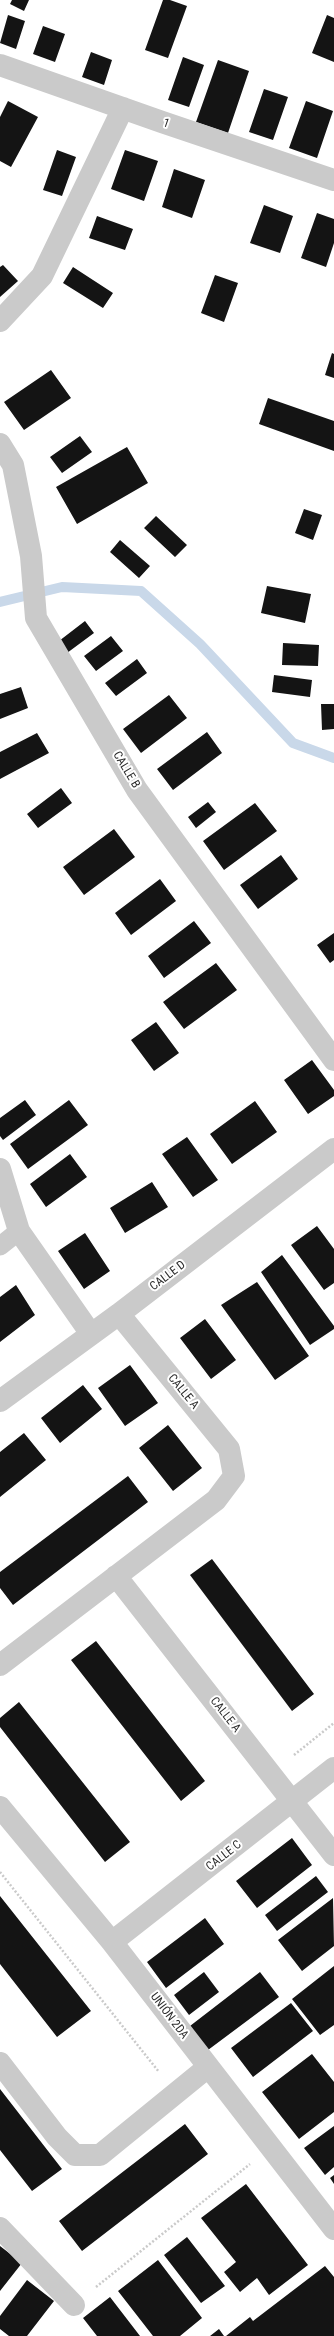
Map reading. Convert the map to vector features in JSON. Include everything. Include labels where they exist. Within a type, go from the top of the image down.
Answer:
[{"type":"street","name":"1","points":[[0,64],[334,180]]},
{"type":"street","points":[[0,321],[42,276],[124,108]]},
{"type":"street","name":"CALLE B","points":[[0,444],[13,465],[31,556],[36,618],[138,790],[334,1060]]},
{"type":"street","name":"CALLE D","points":[[0,1401],[119,1314],[334,1149]]},
{"type":"street","points":[[0,1169],[19,1232],[91,1334]]},
{"type":"street","name":"CALLE A","points":[[119,1314],[230,1449],[234,1476],[216,1500],[116,1576],[334,1855]]},
{"type":"street","points":[[0,1665],[116,1576]]},
{"type":"street","name":"CALLE C","points":[[112,1942],[293,1802],[334,1768]]},
{"type":"street","name":"UNIÓN 2DA","points":[[0,1807],[112,1942],[334,2229]]},
{"type":"street","points":[[0,2063],[57,2137],[75,2155],[100,2155],[208,2068]]},
{"type":"street","points":[[0,2228],[74,2305]]},
{"type":"lane","points":[[0,1246],[19,1232]]},
{"type":"path","points":[[294,1755],[334,1723]]},
{"type":"path","points":[[0,1872],[176,2093]]},
{"type":"path","points":[[74,2305],[270,2148]]},
{"type":"building","points":[[12,0],[29,0],[24,11],[10,4]]},
{"type":"building","points":[[163,0],[170,0],[187,6],[168,58],[145,50]]},
{"type":"building","points":[[8,15],[25,21],[16,49],[0,43]]},
{"type":"building","points":[[327,15],[334,18],[334,62],[312,53]]},
{"type":"building","points":[[43,26],[65,34],[55,62],[33,54]]},
{"type":"building","points":[[91,52],[112,60],[104,85],[82,77]]},
{"type":"building","points":[[183,57],[204,65],[189,107],[168,100]]},
{"type":"building","points":[[218,60],[249,71],[228,133],[196,122]]},
{"type":"building","points":[[264,89],[288,97],[273,140],[249,132]]},
{"type":"building","points":[[8,101],[38,117],[11,167],[0,161],[0,117]]},
{"type":"building","points":[[306,101],[333,111],[317,158],[289,148]]},
{"type":"building","points":[[57,150],[76,157],[62,196],[43,190]]},
{"type":"building","points":[[125,150],[158,161],[144,201],[111,189]]},
{"type":"building","points":[[174,169],[205,180],[192,218],[162,207]]},
{"type":"building","points":[[264,205],[293,216],[280,253],[250,243]]},
{"type":"building","points":[[317,213],[334,219],[334,243],[326,267],[301,258]]},
{"type":"building","points":[[97,216],[133,229],[125,250],[89,238]]},
{"type":"building","points":[[3,265],[18,281],[0,297],[0,267]]},
{"type":"building","points":[[73,267],[113,293],[103,308],[63,283]]},
{"type":"building","points":[[215,275],[238,283],[224,322],[201,313]]},
{"type":"building","points":[[332,353],[334,354],[334,378],[325,375]]},
{"type":"building","points":[[51,370],[71,398],[24,430],[4,402]]},
{"type":"building","points":[[268,398],[334,421],[334,451],[259,424]]},
{"type":"building","points":[[80,436],[92,452],[62,473],[50,457]]},
{"type":"building","points":[[127,447],[148,483],[77,524],[56,487]]},
{"type":"building","points":[[304,509],[322,515],[313,540],[295,533]]},
{"type":"building","points":[[156,516],[187,545],[175,557],[144,528]]},
{"type":"building","points":[[120,540],[150,566],[139,578],[110,552]]},
{"type":"building","points":[[267,586],[311,594],[305,623],[261,613]]},
{"type":"building","points":[[85,621],[94,633],[67,653],[59,641]]},
{"type":"building","points":[[111,636],[123,651],[96,671],[84,656]]},
{"type":"building","points":[[283,643],[319,645],[318,666],[282,665]]},
{"type":"building","points":[[137,659],[147,673],[116,696],[105,683]]},
{"type":"building","points":[[274,675],[312,680],[310,697],[272,692]]},
{"type":"building","points":[[21,687],[28,708],[0,719],[0,694]]},
{"type":"building","points":[[169,695],[187,718],[141,753],[123,729]]},
{"type":"building","points":[[321,704],[334,704],[334,729],[322,730]]},
{"type":"building","points":[[207,732],[222,753],[173,790],[157,769]]},
{"type":"building","points":[[37,733],[49,753],[0,779],[0,752]]},
{"type":"building","points":[[61,788],[72,803],[38,828],[27,814]]},
{"type":"building","points":[[208,802],[216,812],[196,828],[188,817]]},
{"type":"building","points":[[255,803],[277,831],[224,870],[203,841]]},
{"type":"building","points":[[114,829],[135,857],[84,895],[63,867]]},
{"type":"building","points":[[281,855],[298,879],[258,909],[240,885]]},
{"type":"building","points":[[160,879],[176,901],[131,935],[115,913]]},
{"type":"building","points":[[194,921],[211,943],[164,978],[148,956]]},
{"type":"building","points":[[334,933],[334,960],[330,963],[317,945]]},
{"type":"building","points":[[216,963],[237,990],[184,1029],[163,1002]]},
{"type":"building","points":[[156,1022],[179,1053],[154,1071],[131,1040]]},
{"type":"building","points":[[312,1060],[334,1090],[334,1096],[308,1114],[284,1080]]},
{"type":"building","points":[[25,1100],[36,1115],[3,1140],[0,1136],[0,1118]]},
{"type":"building","points":[[69,1100],[88,1125],[28,1169],[10,1144]]},
{"type":"building","points":[[255,1101],[277,1132],[232,1164],[210,1134]]},
{"type":"building","points":[[187,1137],[218,1180],[193,1197],[162,1154]]},
{"type":"building","points":[[70,1154],[87,1177],[46,1207],[30,1184]]},
{"type":"building","points":[[152,1182],[168,1207],[125,1233],[110,1208]]},
{"type":"building","points":[[317,1226],[334,1249],[334,1283],[324,1290],[291,1245]]},
{"type":"building","points":[[85,1233],[110,1271],[84,1289],[58,1251]]},
{"type":"building","points":[[282,1255],[334,1326],[334,1329],[310,1345],[261,1272]]},
{"type":"building","points":[[257,1282],[309,1356],[275,1380],[221,1305]]},
{"type":"building","points":[[16,1285],[35,1315],[0,1342],[0,1297]]},
{"type":"building","points":[[205,1319],[236,1360],[211,1379],[180,1338]]},
{"type":"building","points":[[130,1365],[158,1403],[125,1426],[98,1388]]},
{"type":"building","points":[[83,1385],[102,1409],[60,1443],[41,1418]]},
{"type":"building","points":[[168,1425],[202,1468],[173,1491],[139,1448]]},
{"type":"building","points":[[24,1433],[46,1460],[0,1497],[0,1452]]},
{"type":"building","points":[[128,1476],[148,1502],[13,1605],[0,1588],[0,1572]]},
{"type":"building","points":[[212,1559],[314,1694],[292,1711],[190,1575]]},
{"type":"building","points":[[96,1641],[205,1781],[181,1801],[71,1660]]},
{"type":"building","points":[[19,1702],[130,1842],[105,1862],[0,1727],[0,1718]]},
{"type":"building","points":[[292,1838],[312,1865],[257,1908],[236,1881]]},
{"type":"building","points":[[316,1876],[328,1892],[277,1931],[265,1915]]},
{"type":"building","points":[[0,1896],[91,2011],[57,2037],[0,1964]]},
{"type":"building","points":[[333,1898],[334,1946],[302,1971],[278,1940]]},
{"type":"building","points":[[205,1918],[224,1944],[166,1988],[147,1962]]},
{"type":"building","points":[[334,1966],[334,2025],[320,2035],[292,1999]]},
{"type":"building","points":[[204,1972],[219,1992],[189,2015],[174,1995]]},
{"type":"building","points":[[260,1972],[279,1997],[208,2050],[190,2026]]},
{"type":"building","points":[[291,2003],[313,2031],[253,2077],[231,2048]]},
{"type":"building","points":[[312,2054],[334,2082],[334,2112],[299,2139],[262,2092]]},
{"type":"building","points":[[0,2089],[62,2169],[32,2191],[0,2150]]},
{"type":"building","points":[[185,2124],[208,2154],[82,2251],[59,2221]]},
{"type":"building","points":[[334,2126],[334,2167],[325,2175],[304,2148]]},
{"type":"building","points":[[334,2175],[334,2184],[330,2178]]},
{"type":"building","points":[[246,2184],[308,2265],[269,2295],[257,2278],[240,2292],[224,2272],[236,2262],[201,2218]]},
{"type":"building","points":[[187,2237],[225,2286],[201,2303],[164,2255]]},
{"type":"building","points":[[0,2246],[22,2263],[0,2291]]},
{"type":"building","points":[[158,2260],[202,2318],[180,2336],[153,2336],[118,2291]]},
{"type":"building","points":[[325,2266],[334,2277],[334,2336],[226,2336],[250,2317],[253,2321]]},
{"type":"building","points":[[27,2280],[54,2301],[27,2336],[9,2336],[0,2329],[0,2316]]},
{"type":"building","points":[[110,2297],[140,2336],[97,2336],[83,2318]]},
{"type":"building","points":[[219,2329],[224,2336],[210,2336]]},
{"type":"waterway","points":[[0,602],[62,587],[141,591],[200,644],[293,743],[334,758]]}]
